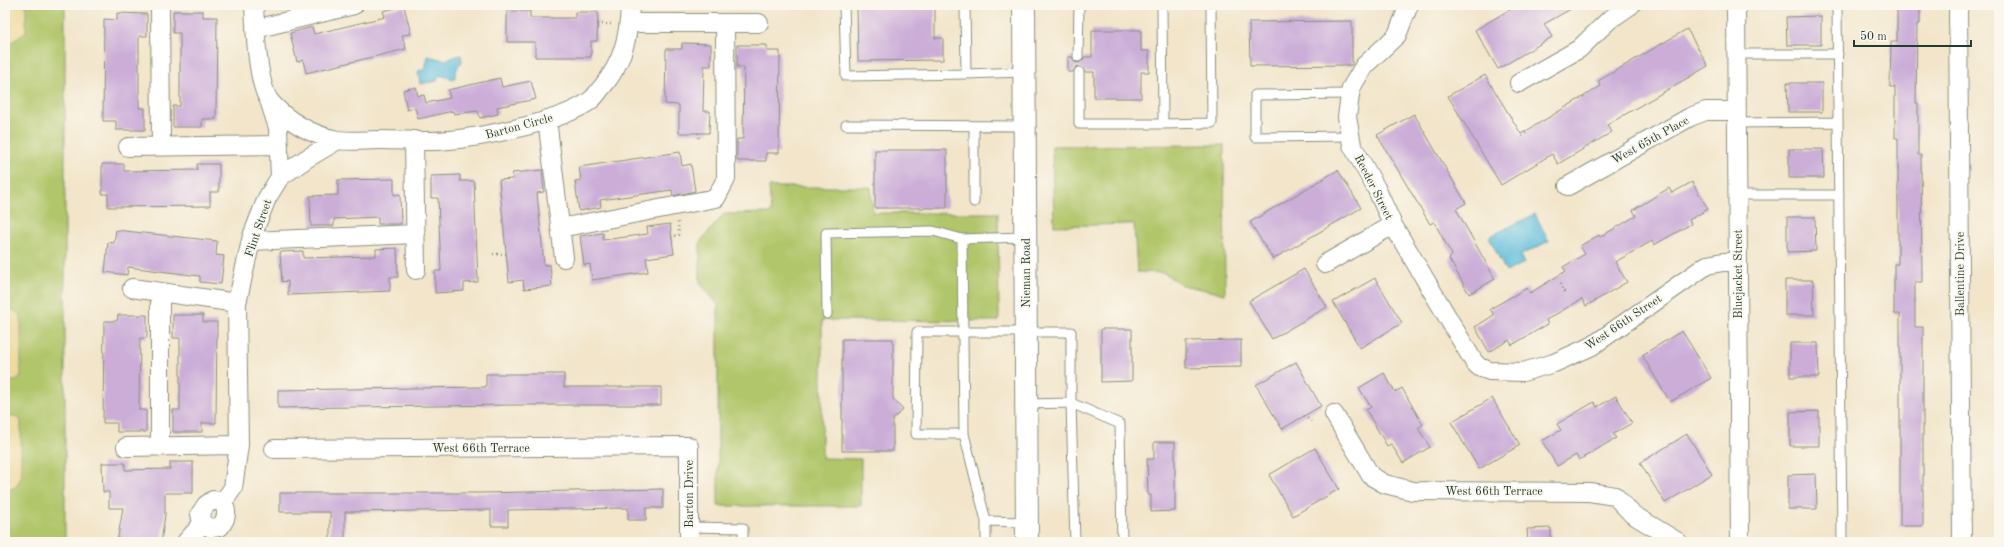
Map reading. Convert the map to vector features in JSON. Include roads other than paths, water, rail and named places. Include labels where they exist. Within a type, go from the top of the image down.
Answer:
[{"type":"main road","name":"Nieman Road","points":[[1024,5],[1027,532]]},
{"type":"street","points":[[160,5],[161,146]]},
{"type":"street","points":[[254,5],[256,50],[263,81],[278,128],[280,177]]},
{"type":"street","name":"Barton Circle","points":[[338,140],[432,141],[475,137],[547,119],[579,106],[591,99],[596,94],[616,69],[623,53],[629,23],[630,5]]},
{"type":"street","name":"Reeder Street","points":[[1409,5],[1397,35],[1364,66],[1351,88],[1347,117],[1350,136],[1352,145],[1376,188],[1393,225],[1474,362],[1479,367]]},
{"type":"street","points":[[1519,83],[1579,49],[1609,20],[1631,5]]},
{"type":"street","name":"Bluejacket Street","points":[[1736,5],[1740,542]]},
{"type":"street","name":"Ballentine Drive","points":[[1958,5],[1962,542]]},
{"type":"street","points":[[255,29],[346,6]]},
{"type":"street","points":[[629,23],[759,23]]},
{"type":"street","points":[[560,228],[716,198],[726,179],[725,23]]},
{"type":"street","points":[[269,99],[299,126],[311,132],[338,140]]},
{"type":"street","name":"West 65th Place","points":[[1568,186],[1690,117],[1706,111],[1737,117]]},
{"type":"street","points":[[547,119],[564,258]]},
{"type":"street","name":"Flint Street","points":[[186,542],[202,524],[200,514],[206,505],[213,500],[223,502],[233,488],[239,445],[237,303],[251,241],[267,198],[280,177],[338,140]]},
{"type":"street","points":[[414,140],[416,270]]},
{"type":"street","points":[[128,146],[279,145]]},
{"type":"street","points":[[1325,264],[1393,225]]},
{"type":"street","points":[[251,241],[416,234]]},
{"type":"street","name":"West 66th Street","points":[[1479,367],[1490,371],[1523,372],[1554,363],[1592,346],[1707,265],[1723,262],[1738,262]]},
{"type":"street","points":[[132,288],[237,303]]},
{"type":"street","points":[[160,292],[160,447]]},
{"type":"street","name":"West 66th Terrace","points":[[1334,414],[1371,476],[1385,484],[1413,491],[1589,492],[1615,496],[1632,514],[1678,542]]},
{"type":"street","points":[[126,447],[239,445]]},
{"type":"street","name":"West 66th Terrace","points":[[274,449],[689,446]]},
{"type":"street","name":"Barton Drive","points":[[689,446],[689,535]]},
{"type":"lane","points":[[844,5],[846,76],[1024,72]]},
{"type":"lane","points":[[965,5],[966,74]]},
{"type":"lane","points":[[1078,57],[1079,5]]},
{"type":"lane","points":[[1162,5],[1163,124]]},
{"type":"lane","points":[[1079,72],[1079,124],[1212,123],[1211,5]]},
{"type":"lane","points":[[1837,5],[1842,542]]},
{"type":"lane","points":[[1737,54],[1838,54]]},
{"type":"lane","points":[[1350,94],[1255,95],[1255,137],[1350,136]]},
{"type":"lane","points":[[1737,117],[1838,122]]},
{"type":"lane","points":[[846,125],[1025,126]]},
{"type":"lane","points":[[974,126],[974,202]]},
{"type":"lane","points":[[1738,195],[1839,195]]},
{"type":"lane","points":[[827,314],[826,233],[933,231],[962,239],[1025,237]]},
{"type":"lane","points":[[962,239],[964,434],[986,522],[986,542]]},
{"type":"lane","points":[[964,434],[916,434],[916,332],[1071,332],[1074,542]]},
{"type":"lane","points":[[1026,404],[1071,403],[1120,424],[1122,542]]},
{"type":"lane","points":[[986,522],[1027,532]]},
{"type":"lane","points":[[689,535],[743,528],[743,542]]},
{"type":"water","points":[[461,55],[462,62],[458,66],[454,79],[439,75],[437,81],[420,84],[418,71],[425,69],[428,56],[444,60]]},
{"type":"water","points":[[1535,214],[1549,241],[1521,255],[1524,263],[1506,272],[1489,237]]}]
